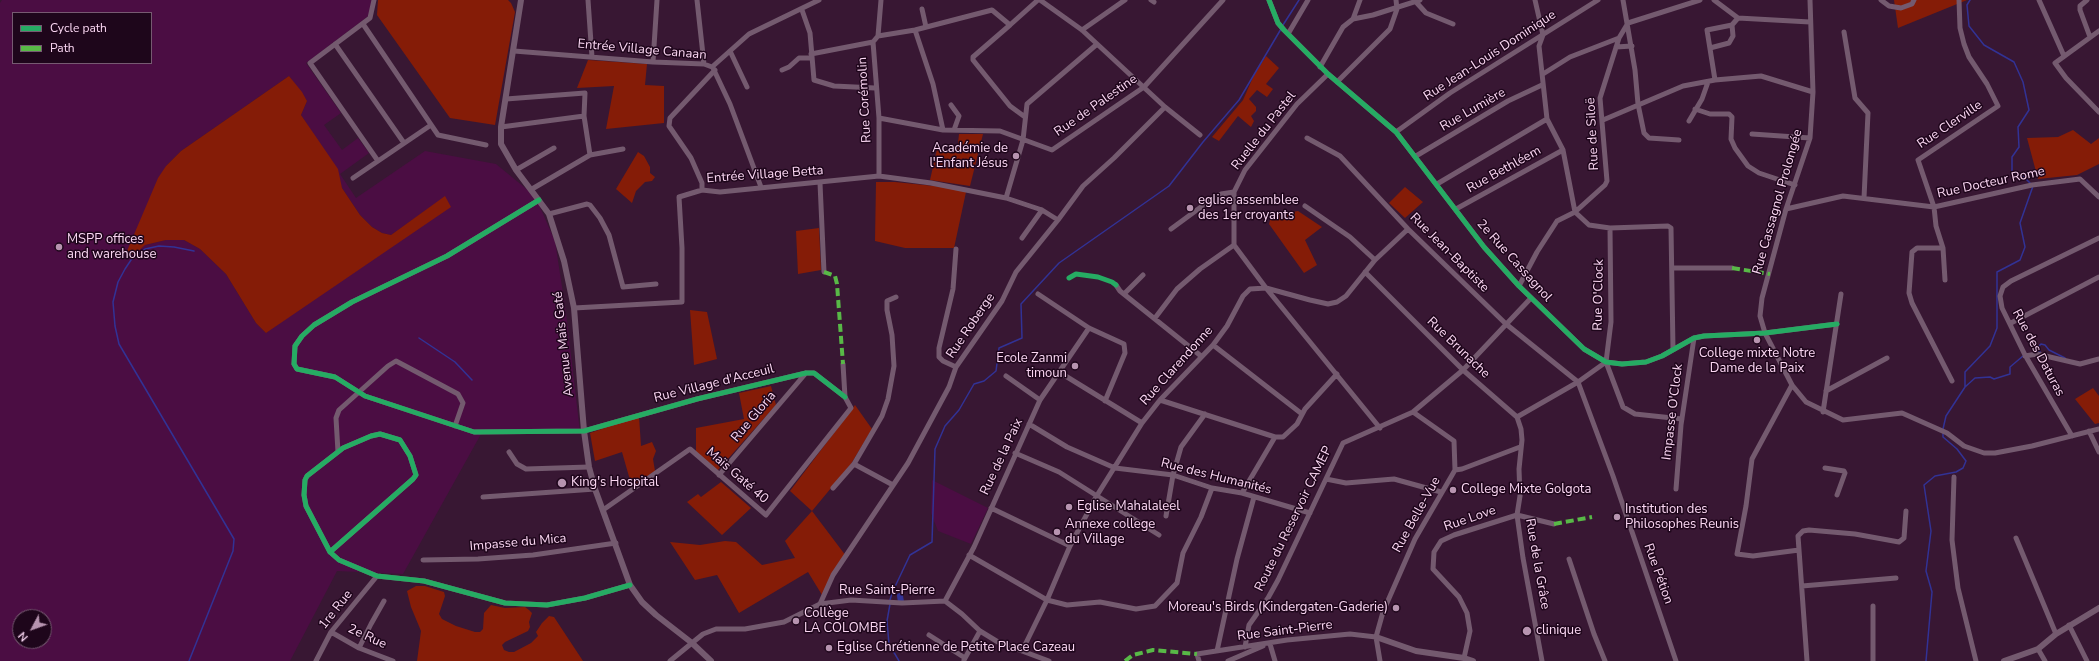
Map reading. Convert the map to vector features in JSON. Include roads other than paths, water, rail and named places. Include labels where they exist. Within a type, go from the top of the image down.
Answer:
[{"type":"street","points":[[374,0],[370,18],[310,63],[378,161]]},
{"type":"street","name":"Avenue Maïs Gaté","points":[[521,0],[501,127],[501,144],[516,170],[532,189],[549,214],[564,261],[574,308],[584,431],[595,489],[616,543],[630,586],[642,602],[656,615],[692,642],[711,661]]},
{"type":"street","points":[[588,0],[592,57]]},
{"type":"street","points":[[653,62],[657,0]]},
{"type":"street","points":[[697,0],[704,64]]},
{"type":"street","name":"Entrée Village Canaan","points":[[514,51],[653,62],[704,64],[713,69],[749,34],[802,10],[819,0]]},
{"type":"street","points":[[881,0],[878,36],[915,30],[992,10],[1010,25]]},
{"type":"street","points":[[1025,117],[1010,106],[973,60],[973,57],[1039,0],[1082,30],[1096,45],[1165,107],[1200,135]]},
{"type":"street","points":[[1082,30],[1125,0]]},
{"type":"street","name":"Rue de Palestine","points":[[879,118],[943,130],[1000,131],[1052,150],[1144,87],[1223,0]]},
{"type":"street","name":"2e Rue Cassagnol","points":[[1269,0],[1278,23],[1286,32],[1320,67],[1396,132],[1416,156],[1484,247],[1519,286],[1584,349],[1606,362],[1622,364],[1646,362],[1694,338],[1704,336],[1765,333],[1837,324]]},
{"type":"street","points":[[1286,32],[1308,0]]},
{"type":"street","points":[[1353,19],[1360,0]]},
{"type":"street","points":[[1337,82],[1390,29],[1397,9],[1396,0]]},
{"type":"street","points":[[1535,0],[1543,35],[1539,46],[1543,74],[1542,85],[1547,119],[1563,150],[1575,212],[1589,226],[1610,228],[1668,226],[1671,230],[1673,349]]},
{"type":"street","name":"Rue Jean-Louis Dominique","points":[[1396,132],[1450,93],[1598,0]]},
{"type":"street","points":[[1623,0],[1632,46],[1638,104],[1647,137],[1679,140]]},
{"type":"street","points":[[1628,23],[1700,0]]},
{"type":"street","points":[[1714,0],[1738,18],[1810,22]]},
{"type":"street","name":"Rue Cassagnol Prolongée","points":[[1810,0],[1813,92],[1810,138],[1786,209],[1762,298],[1760,316],[1765,333],[1792,385],[1806,402],[1823,412],[1843,420],[1902,412],[1947,433],[1964,446],[1989,453],[2032,446],[2072,436]]},
{"type":"street","points":[[1881,0],[1890,6],[1901,8],[1912,4],[1914,0]]},
{"type":"street","name":"Rue Clerville","points":[[1945,280],[1943,248],[1936,226],[1934,207],[1918,160],[1998,106],[1987,84],[1969,57],[1964,44],[1960,28],[1959,0]]},
{"type":"street","points":[[2039,0],[2064,56]]},
{"type":"street","points":[[2087,0],[2080,6],[2080,10],[2090,37]]},
{"type":"street","points":[[1320,67],[1343,27],[1353,19],[1373,16],[1418,1],[1426,13],[1453,24]]},
{"type":"street","points":[[922,9],[926,27]]},
{"type":"street","points":[[802,10],[810,33],[814,80],[834,86],[875,88]]},
{"type":"street","points":[[1715,80],[1707,30],[1732,25],[1738,18]]},
{"type":"street","name":"Rue de Siloë","points":[[1519,286],[1537,252],[1557,222],[1575,212],[1605,185],[1607,181],[1600,98],[1619,38],[1628,23]]},
{"type":"street","points":[[363,24],[438,135],[486,145]]},
{"type":"street","points":[[1710,48],[1729,43],[1733,36],[1732,25]]},
{"type":"street","points":[[915,30],[933,84],[943,130]]},
{"type":"street","points":[[2099,31],[2055,63],[2066,78],[2099,112]]},
{"type":"street","points":[[1844,32],[1855,98],[1868,113],[1864,198]]},
{"type":"street","name":"Rue Corémolin","points":[[878,36],[873,42],[875,88],[879,118],[879,176]]},
{"type":"street","points":[[1543,74],[1570,57],[1619,38]]},
{"type":"street","points":[[782,70],[799,58],[873,42]]},
{"type":"street","points":[[335,44],[404,143]]},
{"type":"street","points":[[1006,198],[1023,140],[1027,104],[1096,45]]},
{"type":"street","points":[[1616,47],[1632,46]]},
{"type":"street","points":[[730,51],[747,87]]},
{"type":"street","points":[[702,190],[702,184],[691,158],[669,126],[670,118],[713,69],[730,104],[761,187]]},
{"type":"street","name":"Ruelle du Pastel","points":[[1234,245],[1234,192],[1245,170],[1297,104],[1328,74]]},
{"type":"street","points":[[1603,120],[1683,86],[1715,80],[1761,76],[1813,92]]},
{"type":"street","points":[[1689,121],[1702,99],[1708,82]]},
{"type":"street","name":"Rue Lumière","points":[[1416,156],[1508,101],[1542,85]]},
{"type":"street","points":[[506,99],[583,92],[586,96],[584,116],[590,155]]},
{"type":"street","points":[[951,105],[959,116],[954,130]]},
{"type":"street","name":"Rue Roberge","points":[[820,604],[834,575],[908,463],[949,387],[956,367],[1002,301],[1016,272],[1083,186],[1114,158],[1165,107]]},
{"type":"street","points":[[1695,110],[1710,114],[1728,114],[1732,117],[1731,139],[1734,148],[1748,166],[1759,173],[1795,185]]},
{"type":"street","points":[[501,127],[584,116]]},
{"type":"street","points":[[1437,184],[1547,119]]},
{"type":"street","points":[[353,178],[431,125]]},
{"type":"street","points":[[1752,134],[1810,138]]},
{"type":"street","name":"Rue Jean-Baptiste","points":[[1307,138],[1340,156],[1408,229],[1506,324],[1578,382]]},
{"type":"street","points":[[516,170],[554,148]]},
{"type":"street","points":[[532,189],[590,155],[623,149]]},
{"type":"street","name":"Rue Bethléem","points":[[1456,209],[1563,150]]},
{"type":"street","name":"Entrée Village Betta","points":[[574,308],[682,302],[682,248],[679,197],[702,190],[720,192],[879,176],[931,183],[1006,198],[1042,210],[1058,220]]},
{"type":"street","name":"Rue Docteur Rome","points":[[1786,209],[1844,196],[1934,207],[2032,185],[2080,179],[2099,198]]},
{"type":"street","points":[[820,183],[824,272]]},
{"type":"street","points":[[1171,229],[1221,194],[1234,192]]},
{"type":"street","name":"Rue Village d'Acceuil","points":[[539,200],[447,256],[352,302],[314,325],[297,340],[293,353],[294,364],[297,369],[335,377],[357,393],[474,432],[584,431],[697,399],[806,373]]},
{"type":"street","points":[[549,214],[587,204],[590,205],[600,218],[609,235],[623,287],[656,284]]},
{"type":"street","points":[[1305,206],[1350,237],[1376,260]]},
{"type":"street","points":[[1022,238],[1042,210]]},
{"type":"street","name":"Rue O'Clock","points":[[1606,362],[1611,322],[1610,228]]},
{"type":"street","name":"Rue Clarendonne","points":[[1022,650],[1047,600],[1070,546],[1096,497],[1142,423],[1160,400],[1213,345],[1227,326],[1243,296],[1250,289],[1266,288],[1328,304],[1337,302],[1346,296],[1376,260],[1408,229]]},
{"type":"street","name":"Rue des Daturas","points":[[2072,436],[2025,356],[2011,323],[2002,308],[2000,296],[2003,288],[2011,281],[2099,238]]},
{"type":"street","points":[[1155,318],[1177,289],[1200,269],[1234,245],[1266,288],[1380,428]]},
{"type":"street","points":[[1943,248],[1917,248],[1912,252],[1909,293],[1912,303],[1952,381]]},
{"type":"street","points":[[956,249],[953,289],[939,348],[939,357],[943,361],[956,367]]},
{"type":"street","points":[[1672,268],[1732,268]]},
{"type":"street","name":"Rue Brunache","points":[[1365,272],[1463,370],[1517,417]]},
{"type":"street","points":[[1124,294],[1143,275]]},
{"type":"street","points":[[2011,323],[2099,277]]},
{"type":"street","points":[[1116,285],[1124,294],[1201,356]]},
{"type":"street","points":[[1038,294],[1089,328],[1124,344],[1125,353],[1105,401]]},
{"type":"street","points":[[1823,412],[1841,294]]},
{"type":"street","points":[[833,488],[854,464],[882,416],[888,399],[894,366],[892,335],[887,310],[887,301],[896,297]]},
{"type":"street","name":"Route du Reservoir CAMEP","points":[[1245,647],[1249,625],[1268,598],[1278,580],[1343,444],[1413,412],[1463,370],[1531,298]]},
{"type":"street","name":"Rue de la Paix","points":[[945,601],[969,555],[1040,400],[1089,328]]},
{"type":"street","name":"Impasse O'Clock","points":[[1676,489],[1682,419],[1694,338]]},
{"type":"street","points":[[1213,345],[1302,414]]},
{"type":"street","points":[[2025,356],[2037,354],[2080,364],[2099,359]]},
{"type":"street","points":[[1826,391],[1887,358]]},
{"type":"street","points":[[338,452],[336,414],[357,393],[393,362],[400,362],[458,394],[463,403],[455,426]]},
{"type":"street","points":[[1520,447],[1521,429],[1517,417],[1578,382],[1606,362],[1623,407],[1635,414],[1682,419]]},
{"type":"street","name":"Maïs Gaté 40","points":[[603,510],[690,449],[766,514],[851,408],[844,397],[843,364]]},
{"type":"street","points":[[1059,372],[1142,423]]},
{"type":"street","points":[[806,373],[814,373],[844,397]]},
{"type":"street","name":"Rue Gloria","points":[[719,475],[806,373]]},
{"type":"street","points":[[1160,400],[1275,437],[1284,437],[1297,424],[1302,414],[1337,374]]},
{"type":"street","points":[[1006,376],[1040,400]]},
{"type":"street","name":"Rue Pétion","points":[[1578,382],[1613,476],[1676,661]]},
{"type":"street","points":[[1792,385],[1752,459],[1746,506],[1737,554],[1753,556],[1799,550]]},
{"type":"street","points":[[1413,412],[1454,441],[1455,470]]},
{"type":"street","points":[[1166,516],[1173,475],[1181,447],[1205,414]]},
{"type":"street","name":"Rue des Humanités","points":[[1029,424],[1067,447],[1115,468],[1173,475],[1212,488],[1242,493],[1310,513]]},
{"type":"street","points":[[2072,436],[2099,429]]},
{"type":"street","points":[[2089,431],[2099,452]]},
{"type":"street","points":[[330,552],[416,475],[416,469],[400,440],[380,434],[371,436],[338,452],[307,476],[304,495],[306,506],[330,552],[339,560],[377,576],[424,581],[505,603],[547,605],[585,598],[630,586]]},
{"type":"street","points":[[1242,493],[1275,437]]},
{"type":"street","name":"Rue Belle-Vue","points":[[1376,637],[1403,563],[1441,492],[1455,470],[1462,469],[1520,447]]},
{"type":"street","name":"Rue de la Grâce","points":[[1520,447],[1520,496],[1517,515],[1542,661]]},
{"type":"street","points":[[509,452],[517,464],[526,469],[590,467]]},
{"type":"street","points":[[1015,453],[1059,472],[1096,497],[1159,535]]},
{"type":"street","points":[[854,464],[893,485]]},
{"type":"street","points":[[1824,468],[1844,471],[1845,473],[1837,495]]},
{"type":"street","points":[[1954,477],[1952,540],[1957,581],[1976,661]]},
{"type":"street","points":[[1326,479],[1346,483],[1394,479],[1441,492]]},
{"type":"street","points":[[969,555],[1047,600],[1067,604],[1100,602],[1136,609],[1155,606],[1177,583],[1183,553],[1201,517],[1212,488]]},
{"type":"street","points":[[483,497],[595,489]]},
{"type":"street","points":[[1216,651],[1237,559],[1254,497]]},
{"type":"street","points":[[991,508],[1070,546]]},
{"type":"street","points":[[1807,661],[1798,536],[1809,530],[1855,534],[1901,542],[1904,538],[1906,511]]},
{"type":"street","points":[[1517,515],[1554,524]]},
{"type":"street","name":"Rue Love","points":[[1464,658],[1470,632],[1467,613],[1459,597],[1433,569],[1434,552],[1441,541],[1454,535],[1517,515]]},
{"type":"street","points":[[2016,538],[2056,634]]},
{"type":"street","name":"Impasse du Mica","points":[[423,560],[478,559],[533,555],[616,543]]},
{"type":"street","points":[[1569,559],[1594,634],[1605,661]]},
{"type":"street","name":"1re Rue","points":[[316,661],[331,632],[377,576]]},
{"type":"street","points":[[1802,586],[1896,578]]},
{"type":"street","name":"Rue Saint-Pierre","points":[[670,661],[703,634],[716,629],[745,629],[784,622],[820,604],[851,600],[895,603],[945,601],[980,631],[998,642],[1049,661]]},
{"type":"street","points":[[359,648],[384,602]]},
{"type":"street","points":[[1873,606],[1873,661]]},
{"type":"street","points":[[2004,661],[2038,649],[2069,625],[2099,608]]},
{"type":"street","points":[[2069,625],[2087,661]]},
{"type":"street","points":[[929,635],[965,659],[980,631]]},
{"type":"street","name":"2e Rue","points":[[331,632],[359,648],[393,661]]},
{"type":"street","name":"Rue Saint-Pierre","points":[[1199,661],[1197,654],[1245,647],[1350,634],[1376,637]]},
{"type":"street","points":[[1376,637],[1416,652],[1464,658],[1473,661]]},
{"type":"street","points":[[1376,637],[1380,661]]},
{"type":"street","points":[[1228,661],[1270,644],[1276,661]]},
{"type":"street","points":[[2038,649],[2045,661]]},
{"type":"waterway","points":[[1283,25],[1299,0]]},
{"type":"waterway","points":[[1970,0],[1967,5],[1969,26],[1984,45],[2014,62],[2023,82],[2029,110],[2018,127],[2019,147],[2012,157],[2012,172],[2024,177],[2031,184]]},
{"type":"waterway","points":[[890,600],[910,555],[932,542],[935,449],[945,426],[959,410],[974,384],[984,381],[996,371],[999,348],[1022,338],[1021,304],[1059,263],[1169,186],[1203,142],[1239,100],[1281,29]]},
{"type":"waterway","points":[[1965,387],[1965,372],[1990,346],[1997,328],[1997,272],[2020,260],[2025,247],[2020,223],[2033,186]]},
{"type":"waterway","points":[[189,661],[233,551],[234,539],[119,344],[115,326],[113,302],[118,282],[125,269],[131,260],[145,249],[159,246],[194,251]]},
{"type":"waterway","points":[[419,338],[455,362],[472,380]]},
{"type":"waterway","points":[[2036,352],[2040,352],[2039,346],[2041,344],[2065,358]]},
{"type":"waterway","points":[[1943,429],[1946,416],[1965,387],[1975,378],[1990,377],[1994,379],[2010,374],[2010,367],[2023,356]]},
{"type":"waterway","points":[[1926,661],[1932,592],[1926,571],[1931,531],[1924,485],[1935,476],[1956,472],[1963,468],[1966,461],[1957,449],[1943,437],[1943,432]]},
{"type":"waterway","points":[[900,596],[901,602]]},
{"type":"waterway","points":[[890,604],[887,621],[889,644],[899,661]]},
{"type":"place","name":"Académie de l'Enfant Jésus","points":[[1016,156]]},
{"type":"place","name":"eglise assemblee des 1er croyants","points":[[1190,208]]},
{"type":"place","name":"MSPP offices and warehouse","points":[[59,247]]},
{"type":"place","name":"College mixte Notre Dame de la Paix","points":[[1757,340]]},
{"type":"place","name":"Ecole Zanmi timoun","points":[[1075,366]]},
{"type":"place","name":"King's Hospital","points":[[562,483]]},
{"type":"place","name":"College Mixte Golgota","points":[[1453,490]]},
{"type":"place","name":"Eglise Mahalaleel","points":[[1069,507]]},
{"type":"place","name":"Institution des Philosophes Reunis","points":[[1617,517]]},
{"type":"place","name":"Annexe college du Village","points":[[1057,532]]},
{"type":"place","name":"Moreau's Birds (Kindergaten-Gaderie)","points":[[1396,608]]},
{"type":"place","name":"Collège LA COLOMBE","points":[[796,621]]},
{"type":"place","name":"clinique","points":[[1527,631]]},
{"type":"place","name":"Eglise Chrétienne de Petite Place Cazeau","points":[[829,648]]}]
